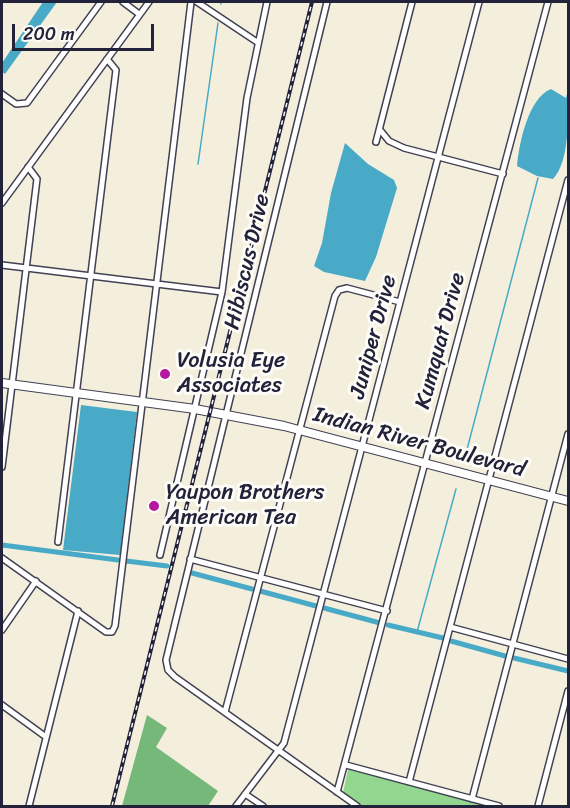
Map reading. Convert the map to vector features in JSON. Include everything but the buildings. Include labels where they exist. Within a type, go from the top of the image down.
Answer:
[{"type":"main road","name":"Indian River Boulevard","points":[[2,384],[228,415],[299,430],[568,501]]},
{"type":"street","points":[[2,94],[16,104],[27,103],[101,2]]},
{"type":"street","points":[[123,2],[140,14]]},
{"type":"street","points":[[2,203],[149,2]]},
{"type":"street","points":[[2,558],[105,632],[112,632],[115,626],[140,402],[191,2]]},
{"type":"street","points":[[197,2],[256,42]]},
{"type":"street","points":[[160,555],[222,292],[256,42],[267,2]]},
{"type":"street","name":"Hibiscus Drive","points":[[225,712],[168,670],[166,660],[228,415],[327,2]]},
{"type":"street","points":[[376,142],[412,2]]},
{"type":"street","name":"Juniper Drive","points":[[236,807],[284,743],[479,2]]},
{"type":"street","name":"Kumquat Drive","points":[[337,792],[548,2]]},
{"type":"street","points":[[58,542],[116,70],[107,59]]},
{"type":"street","points":[[380,130],[389,141],[404,148],[503,174]]},
{"type":"street","points":[[2,467],[37,179],[28,167]]},
{"type":"street","points":[[409,782],[568,180]]},
{"type":"street","points":[[2,265],[222,292]]},
{"type":"street","points":[[357,807],[225,712],[335,296],[339,290],[347,288],[400,302]]},
{"type":"street","points":[[471,799],[568,434]]},
{"type":"street","points":[[190,559],[387,611]]},
{"type":"street","points":[[2,630],[36,581]]},
{"type":"street","points":[[29,807],[78,611]]},
{"type":"street","points":[[450,627],[568,659]]},
{"type":"street","points":[[538,807],[568,691]]},
{"type":"street","points":[[2,705],[46,737]]},
{"type":"street","points":[[346,765],[499,807]]},
{"type":"street","points":[[245,794],[263,807]]},
{"type":"green space","points":[[147,715],[167,728],[156,747],[218,791],[208,806],[122,806]]},
{"type":"green space","points":[[348,769],[490,806],[361,806],[343,793]]},
{"type":"water","points":[[43,2],[57,2],[5,74],[2,72],[2,63]]},
{"type":"water","points":[[551,89],[566,98],[568,90],[565,150],[559,171],[553,179],[537,176],[517,166],[526,123],[536,102]]},
{"type":"water","points":[[345,143],[368,164],[394,180],[397,188],[376,257],[365,281],[324,272],[314,266],[322,243],[331,193]]},
{"type":"water","points":[[81,405],[137,412],[120,555],[63,550]]},
{"type":"waterway","points":[[198,164],[218,23]]},
{"type":"waterway","points":[[465,457],[538,178]]},
{"type":"waterway","points":[[417,632],[456,489]]},
{"type":"waterway","points":[[2,545],[118,560]]},
{"type":"waterway","points":[[126,561],[167,566]]},
{"type":"waterway","points":[[192,573],[252,589]]},
{"type":"waterway","points":[[260,591],[316,606]]},
{"type":"waterway","points":[[324,608],[380,623]]},
{"type":"waterway","points":[[388,625],[443,638]]},
{"type":"waterway","points":[[451,641],[505,656]]},
{"type":"waterway","points":[[514,658],[568,671]]},
{"type":"railway","points":[[112,806],[312,2]]},
{"type":"place","name":"Volusia Eye Associates","points":[[165,374]]},
{"type":"place","name":"Yaupon Brothers American Tea","points":[[154,506]]}]
